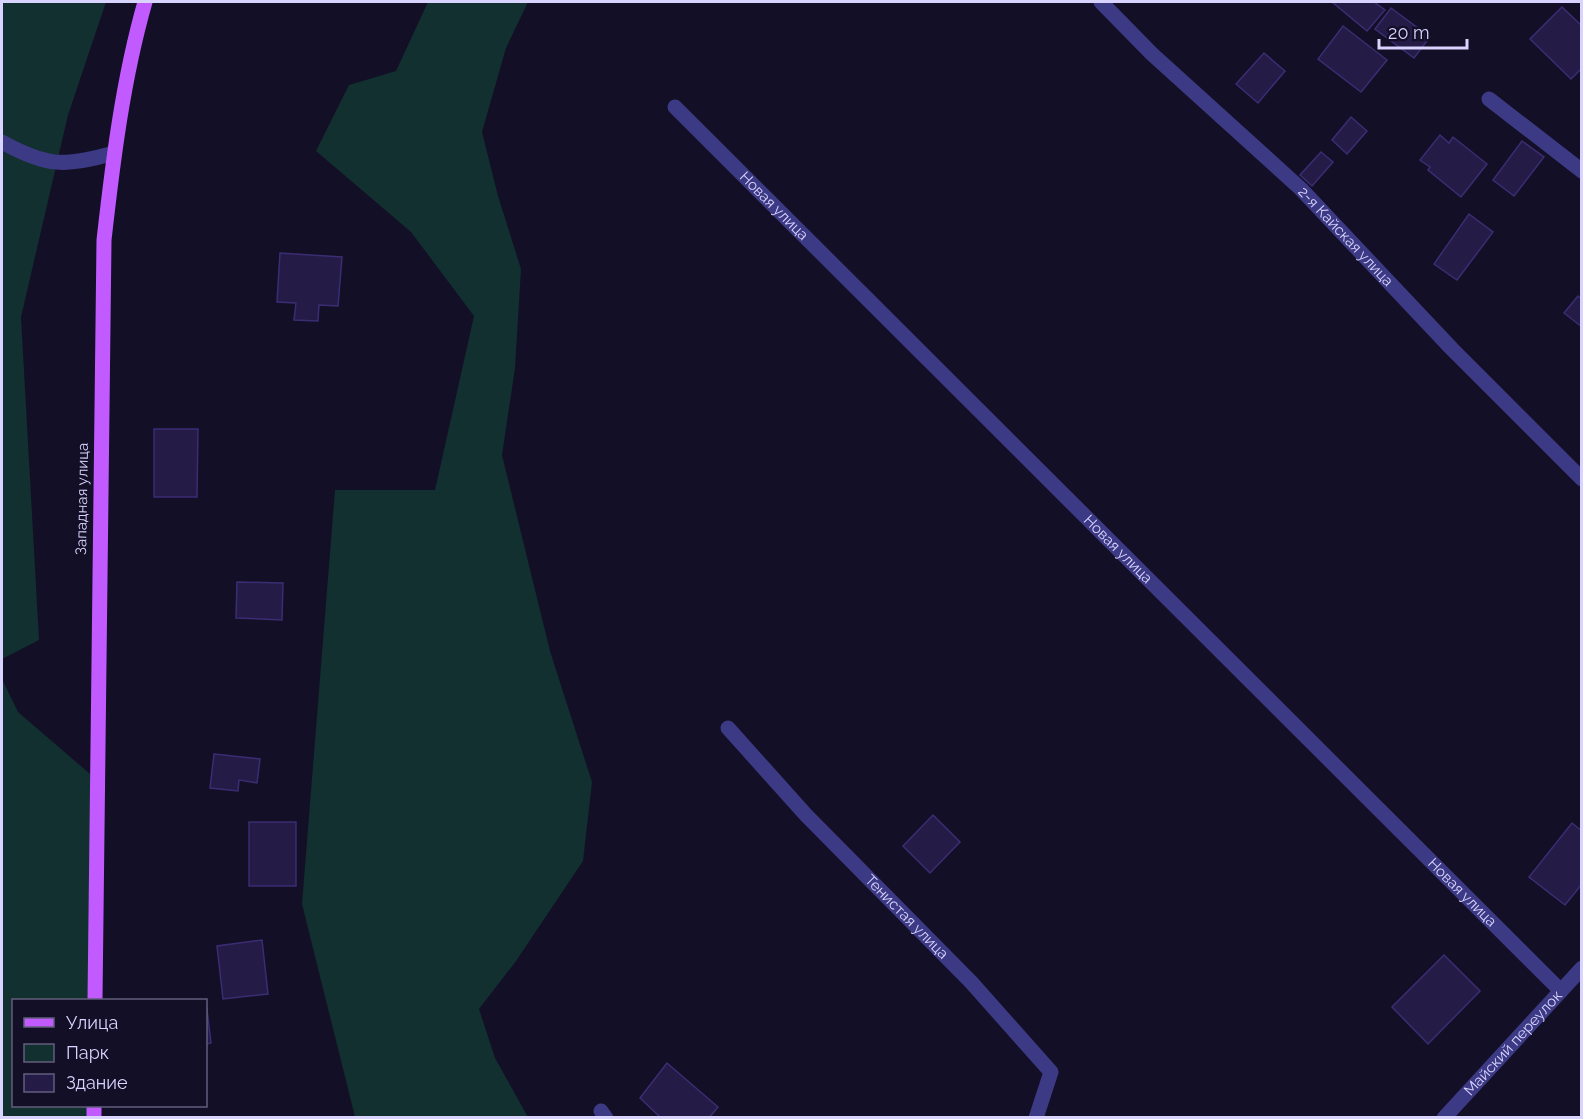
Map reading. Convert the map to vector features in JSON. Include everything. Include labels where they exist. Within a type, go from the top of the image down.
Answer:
[{"type":"main road","name":"Западная улица","points":[[95,999],[104,240],[114,153],[137,32],[146,2]]},
{"type":"street","name":"2-я Кайская улица","points":[[1101,2],[1152,54],[1301,189],[1452,349],[1581,479]]},
{"type":"street","points":[[1489,99],[1581,171]]},
{"type":"street","name":"Новая улица","points":[[675,107],[1560,991]]},
{"type":"street","points":[[2,142],[41,161],[77,163],[114,153]]},
{"type":"street","name":"Тенистая улица","points":[[728,728],[806,815],[971,981],[1051,1072],[1036,1118]]},
{"type":"street","name":"Майский переулок","points":[[1444,1118],[1581,968]]},
{"type":"green space","points":[[2,2],[106,2],[68,115],[21,317],[39,640],[2,659]]},
{"type":"green space","points":[[428,2],[528,2],[506,48],[482,132],[498,196],[521,269],[515,368],[502,455],[550,651],[592,782],[583,861],[516,961],[479,1009],[495,1058],[528,1117],[355,1117],[302,904],[335,490],[435,490],[474,316],[411,232],[316,151],[349,85],[396,71]]},
{"type":"green space","points":[[2,679],[18,712],[97,780],[95,999],[12,999],[12,1107],[94,1107],[94,1117],[2,1117]]},
{"type":"building","points":[[1332,2],[1374,2],[1385,10],[1367,31]]},
{"type":"building","points":[[1562,7],[1582,26],[1582,68],[1571,79],[1530,39]]},
{"type":"building","points":[[1391,8],[1430,37],[1414,58],[1375,29]]},
{"type":"building","points":[[1343,26],[1387,60],[1361,92],[1318,59]]},
{"type":"building","points":[[1264,53],[1285,71],[1258,103],[1236,84]]},
{"type":"building","points":[[1351,117],[1367,131],[1347,154],[1332,140]]},
{"type":"building","points":[[1440,135],[1449,143],[1453,137],[1487,164],[1461,197],[1428,170],[1430,167],[1420,160]]},
{"type":"building","points":[[1522,141],[1544,157],[1514,196],[1493,180]]},
{"type":"building","points":[[1321,152],[1333,162],[1312,186],[1300,175]]},
{"type":"building","points":[[1469,214],[1493,232],[1457,280],[1434,264]]},
{"type":"building","points":[[280,253],[342,257],[338,306],[319,305],[318,321],[294,320],[296,303],[277,302]]},
{"type":"building","points":[[1578,296],[1582,299],[1582,327],[1564,313]]},
{"type":"building","points":[[154,429],[198,429],[197,497],[154,497]]},
{"type":"building","points":[[237,582],[283,583],[282,620],[236,618]]},
{"type":"building","points":[[214,754],[260,759],[257,783],[239,780],[238,791],[210,788]]},
{"type":"building","points":[[933,815],[960,842],[930,873],[903,846]]},
{"type":"building","points":[[249,822],[296,822],[296,886],[249,886]]},
{"type":"building","points":[[1572,823],[1582,831],[1582,884],[1565,905],[1529,877]]},
{"type":"building","points":[[262,940],[268,994],[223,999],[217,946]]},
{"type":"building","points":[[1444,955],[1480,991],[1428,1044],[1392,1007]]},
{"type":"building","points":[[207,1009],[211,1043],[207,1044]]},
{"type":"building","points":[[667,1063],[718,1107],[709,1118],[661,1118],[640,1098]]}]
